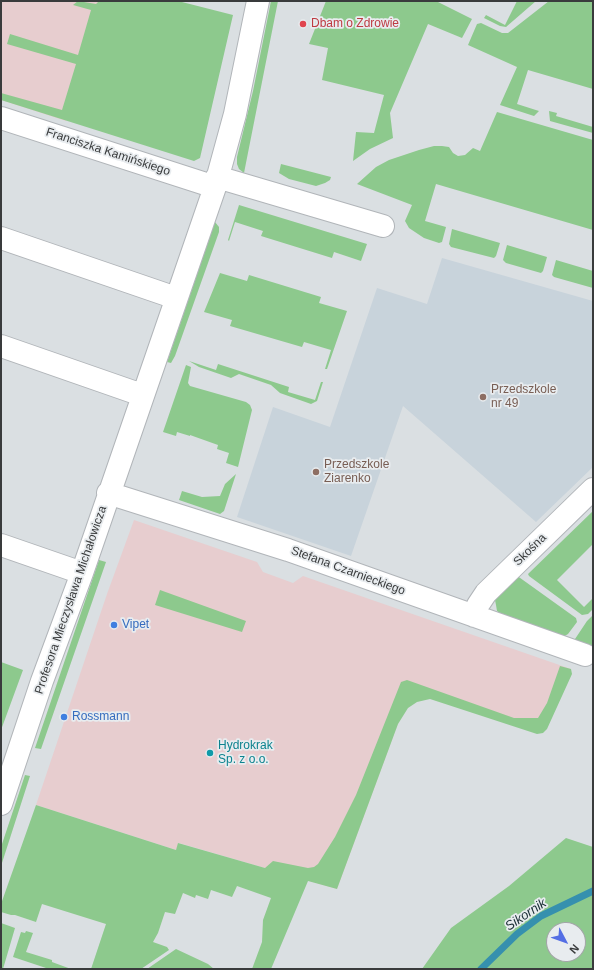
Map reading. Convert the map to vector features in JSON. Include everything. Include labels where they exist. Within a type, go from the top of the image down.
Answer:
[{"type":"street","name":"Profesora Mieczysława Michałowicza","points":[[1,804],[42,681],[82,572],[216,182],[235,114],[258,1]]},
{"type":"street","name":"Franciszka Kamińskiego","points":[[1,118],[216,182],[383,226]]},
{"type":"street","points":[[1,238],[176,298]]},
{"type":"street","points":[[1,346],[142,396]]},
{"type":"street","name":"Skośna","points":[[474,616],[478,605],[486,593],[593,489]]},
{"type":"street","name":"Stefana Czarnieckiego","points":[[108,493],[288,550],[585,655]]},
{"type":"street","points":[[1,545],[82,572]]},
{"type":"shaded area","points":[[1,1],[110,1],[66,121],[1,100]]},
{"type":"shaded area","name":"Przedszkole nr 49","points":[[442,258],[593,301],[593,467],[536,522],[403,406],[351,556],[237,517],[273,407],[330,427],[377,288],[427,304]]},
{"type":"shaded area","points":[[134,520],[257,562],[263,572],[293,583],[303,576],[571,669],[543,729],[411,688],[337,889],[179,843],[176,850],[36,805],[107,594]]},
{"type":"green space","points":[[78,1],[96,4],[99,1],[178,1],[233,15],[200,158],[194,161],[1,100],[1,93],[62,110],[76,64],[7,44],[10,34],[78,55],[91,10],[73,5]]},
{"type":"green space","points":[[271,1],[278,1],[244,173],[239,169],[237,157],[253,91]]},
{"type":"green space","points":[[326,1],[436,1],[472,19],[462,38],[428,24],[390,113],[393,138],[370,149],[353,161],[356,132],[374,133],[384,95],[322,80],[328,48],[309,44]]},
{"type":"green space","points":[[517,1],[536,1],[506,27],[500,26],[484,18],[486,15],[505,25]]},
{"type":"green space","points":[[549,1],[593,1],[593,89],[528,70],[517,104],[539,111],[534,116],[500,105],[517,67],[468,45],[477,24],[481,23],[502,33],[508,33]]},
{"type":"green space","points":[[549,111],[557,113],[556,116],[593,127],[593,133],[550,121]]},
{"type":"green space","points":[[497,112],[593,140],[593,230],[436,184],[425,221],[446,227],[442,242],[439,243],[424,238],[409,228],[405,221],[412,205],[357,184],[376,167],[389,160],[419,150],[434,146],[449,147],[453,153],[458,156],[465,155],[473,148],[480,151]]},
{"type":"green space","points":[[281,164],[331,177],[330,180],[325,183],[316,186],[289,179],[279,173]]},
{"type":"green space","points":[[239,205],[367,244],[361,261],[334,252],[332,258],[261,236],[263,231],[235,222],[229,241],[228,240]]},
{"type":"green space","points":[[215,222],[219,227],[219,232],[175,356],[171,363],[167,362]]},
{"type":"green space","points":[[452,229],[500,243],[496,256],[494,258],[451,247],[449,244]]},
{"type":"green space","points":[[507,245],[547,257],[543,271],[541,273],[506,263],[503,260]]},
{"type":"green space","points":[[556,260],[593,271],[593,288],[554,277],[552,275]]},
{"type":"green space","points":[[220,273],[247,281],[249,275],[321,297],[319,303],[347,311],[327,369],[325,369],[331,350],[304,342],[302,347],[230,326],[232,320],[204,312]]},
{"type":"green space","points":[[189,361],[216,370],[218,364],[289,387],[288,392],[315,400],[321,382],[323,382],[317,401],[311,404],[280,393],[271,385],[239,374],[231,378],[199,367]]},
{"type":"green space","points":[[186,365],[191,367],[188,383],[190,386],[246,402],[250,405],[252,410],[238,467],[226,463],[229,453],[217,449],[218,445],[190,435],[177,432],[176,436],[163,432]]},
{"type":"green space","points":[[236,474],[224,511],[220,514],[179,500],[182,491],[202,497],[220,496],[225,484]]},
{"type":"green space","points":[[593,511],[593,544],[557,580],[584,607],[593,598],[593,609],[588,614],[582,615],[528,574]]},
{"type":"green space","points":[[99,560],[106,562],[41,749],[35,748]]},
{"type":"green space","points":[[516,575],[576,618],[577,622],[568,634],[563,637],[501,614],[497,611],[495,600],[497,594]]},
{"type":"green space","points":[[160,590],[246,621],[242,632],[155,605]]},
{"type":"green space","points":[[593,615],[593,648],[573,642],[587,621]]},
{"type":"green space","points":[[1,662],[23,670],[1,730],[2,705]]},
{"type":"green space","points":[[560,666],[571,669],[572,674],[547,729],[543,733],[537,734],[430,699],[417,702],[408,708],[398,724],[337,889],[308,881],[271,969],[252,969],[262,942],[263,920],[271,898],[237,886],[232,897],[211,890],[208,899],[196,895],[195,898],[183,893],[175,914],[165,912],[158,933],[153,942],[167,947],[169,950],[141,969],[91,969],[106,924],[42,904],[36,922],[1,912],[1,904],[36,805],[176,850],[178,843],[265,868],[273,861],[308,868],[314,867],[318,864],[335,837],[356,795],[401,682],[407,680],[514,718],[538,718],[547,703]]},
{"type":"green space","points":[[25,775],[30,776],[1,866],[1,847]]},
{"type":"green space","points":[[566,838],[593,847],[593,969],[422,969],[451,928],[509,886]]},
{"type":"green space","points":[[1,923],[15,928],[3,969],[1,969]]},
{"type":"green space","points":[[26,931],[33,933],[26,952],[52,960],[52,962],[71,969],[49,969],[13,957],[21,932],[25,933]]},
{"type":"green space","points":[[176,949],[208,964],[214,969],[147,969]]},
{"type":"waterway","name":"Sikornik","points":[[481,969],[517,934],[541,916],[593,891]]},
{"type":"place","name":"Dbam o Zdrowie","points":[[303,24]]},
{"type":"place","name":"Przedszkole nr 49","points":[[483,397]]},
{"type":"place","name":"Przedszkole Ziarenko","points":[[316,472]]},
{"type":"place","name":"Vipet","points":[[114,625]]},
{"type":"place","name":"Rossmann","points":[[64,717]]},
{"type":"place","name":"Hydrokrak Sp. z o.o.","points":[[210,753]]}]
